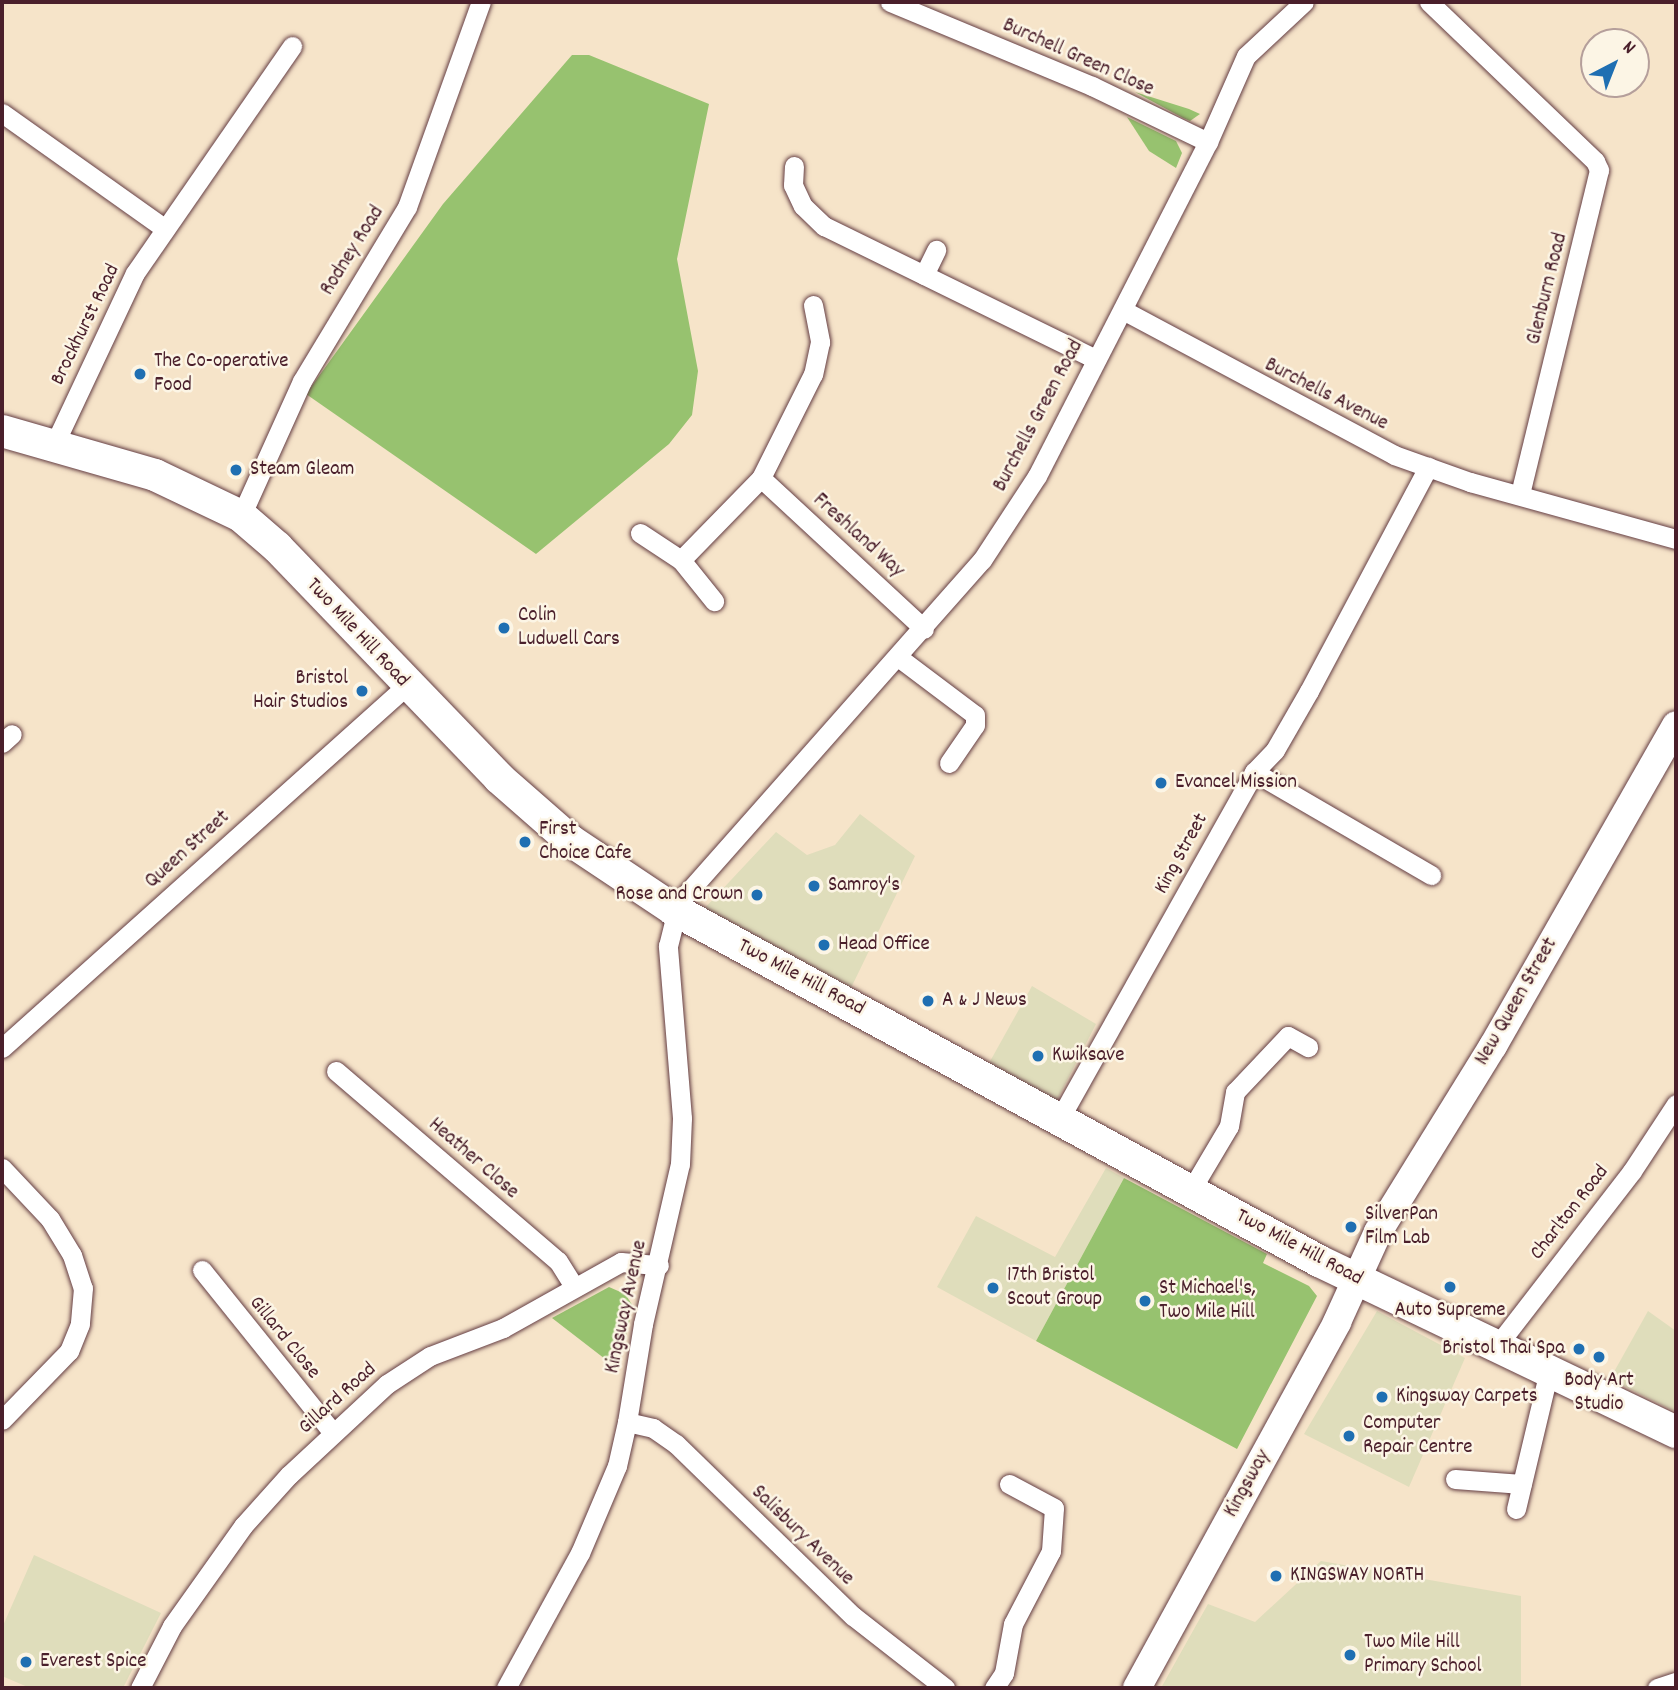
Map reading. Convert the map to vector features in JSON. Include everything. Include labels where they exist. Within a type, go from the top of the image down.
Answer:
[{"type":"main road","name":"Two Mile Hill Road","points":[[2,431],[155,475],[241,516],[277,547],[405,685],[571,841],[675,910],[1356,1279],[1676,1432]]},
{"type":"street","name":"Rodney Road","points":[[241,516],[308,370],[407,207],[481,2]]},
{"type":"street","name":"Burchell Green Close","points":[[890,2],[1092,86],[1208,142]]},
{"type":"street","name":"Burchells Green Road","points":[[675,910],[924,629],[982,559],[1037,476],[1208,142],[1250,50],[1304,2]]},
{"type":"street","name":"Glenburn Road","points":[[1429,2],[1595,161],[1599,170],[1520,494]]},
{"type":"street","name":"Brockhurst Road","points":[[54,445],[135,273],[292,46]]},
{"type":"street","points":[[2,114],[165,229]]},
{"type":"street","points":[[794,166],[793,185],[803,206],[824,226],[1095,359]]},
{"type":"street","points":[[924,275],[936,250]]},
{"type":"street","points":[[681,559],[761,478],[813,374],[820,342],[813,305]]},
{"type":"street","name":"Burchells Avenue","points":[[1123,310],[1335,427],[1427,467],[1520,494]]},
{"type":"street","name":"King Street","points":[[1060,1118],[1254,772],[1275,750],[1427,467]]},
{"type":"street","name":"Freshland Way","points":[[761,478],[924,629]]},
{"type":"street","points":[[1520,494],[1676,539]]},
{"type":"street","points":[[640,533],[681,559],[714,601]]},
{"type":"street","points":[[898,657],[975,715],[975,725],[949,763]]},
{"type":"street","name":"Queen Street","points":[[2,1048],[405,685]]},
{"type":"street","name":"New Queen Street","points":[[1356,1279],[1378,1233],[1493,1046],[1676,725]]},
{"type":"street","points":[[1254,772],[1431,875]]},
{"type":"street","name":"Kingsway Avenue","points":[[506,1688],[580,1553],[617,1466],[627,1422],[643,1324],[659,1265],[680,1164],[682,1118],[668,946],[675,910]]},
{"type":"street","points":[[1191,1190],[1229,1126],[1235,1092],[1288,1036],[1308,1047]]},
{"type":"street","name":"Heather Close","points":[[336,1070],[558,1261],[574,1287]]},
{"type":"street","name":"Charlton Road","points":[[1496,1347],[1632,1171],[1676,1104]]},
{"type":"street","points":[[2,1168],[50,1219],[72,1255],[83,1288],[80,1324],[69,1351],[2,1420]]},
{"type":"street","name":"Gillard Road","points":[[140,1688],[172,1626],[221,1555],[289,1475],[410,1367],[503,1328],[621,1262],[659,1265]]},
{"type":"street","name":"Gillard Close","points":[[202,1270],[333,1433]]},
{"type":"street","name":"Kingsway","points":[[1137,1688],[1356,1279]]},
{"type":"street","points":[[1516,1509],[1549,1371]]},
{"type":"street","name":"Salisbury Avenue","points":[[627,1422],[653,1428],[676,1444],[853,1616],[945,1688]]},
{"type":"street","points":[[1455,1479],[1522,1484]]},
{"type":"street","points":[[994,1688],[1004,1674],[1016,1618],[1051,1551],[1053,1529],[1054,1508],[1009,1484]]},
{"type":"shaded area","points":[[860,814],[915,856],[850,990],[702,911],[776,832],[807,855],[835,845]]},
{"type":"shaded area","name":"Kwiksave","points":[[1032,986],[1096,1024],[1056,1102],[988,1065]]},
{"type":"shaded area","points":[[1106,1168],[1124,1178],[1036,1341],[937,1287],[976,1216],[1055,1257]]},
{"type":"shaded area","points":[[1377,1311],[1465,1358],[1409,1487],[1304,1434]]},
{"type":"shaded area","points":[[1648,1311],[1676,1331],[1676,1412],[1610,1379]]},
{"type":"shaded area","points":[[34,1555],[161,1613],[123,1688],[30,1688],[2,1676],[2,1628]]},
{"type":"shaded area","name":"Two Mile Hill Primary School","points":[[1321,1561],[1521,1596],[1521,1688],[1161,1688],[1208,1604],[1255,1622]]},
{"type":"green space","points":[[572,55],[589,55],[709,104],[677,259],[698,371],[692,415],[669,444],[536,554],[306,394],[443,204]]},
{"type":"green space","points":[[1135,92],[1189,109],[1200,114],[1190,121]]},
{"type":"green space","points":[[1127,117],[1176,141],[1182,153],[1176,168],[1149,151]]},
{"type":"green space","points":[[1124,1178],[1267,1254],[1263,1263],[1309,1286],[1317,1296],[1237,1449],[1036,1341]]},
{"type":"green space","points":[[609,1287],[625,1294],[633,1306],[618,1369],[552,1318]]},
{"type":"place","name":"The Co-operative Food","points":[[140,374]]},
{"type":"place","name":"Steam Gleam","points":[[236,470]]},
{"type":"place","name":"Colin Ludwell Cars","points":[[504,628]]},
{"type":"place","name":"Bristol Hair Studios","points":[[362,691]]},
{"type":"place","name":"Evancel Mission","points":[[1161,783]]},
{"type":"place","name":"First Choice Cafe","points":[[525,842]]},
{"type":"place","name":"Samroy's","points":[[814,886]]},
{"type":"place","name":"Rose and Crown","points":[[757,895]]},
{"type":"place","name":"Head Office","points":[[824,945]]},
{"type":"place","name":"A & J News","points":[[928,1001]]},
{"type":"place","name":"Kwiksave","points":[[1038,1056]]},
{"type":"place","name":"SilverPan Film Lab","points":[[1351,1227]]},
{"type":"place","name":"Auto Supreme","points":[[1450,1287]]},
{"type":"place","name":"17th Bristol Scout Group","points":[[993,1288]]},
{"type":"place","name":"St Michael's, Two Mile Hill","points":[[1145,1301]]},
{"type":"place","name":"Bristol Thai Spa","points":[[1579,1349]]},
{"type":"place","name":"Body Art Studio","points":[[1599,1357]]},
{"type":"place","name":"Kingsway Carpets","points":[[1382,1397]]},
{"type":"place","name":"Computer Repair Centre","points":[[1349,1436]]},
{"type":"place","name":"KINGSWAY NORTH","points":[[1276,1576]]},
{"type":"place","name":"Two Mile Hill Primary School","points":[[1350,1655]]},
{"type":"place","name":"Everest Spice","points":[[26,1662]]}]
